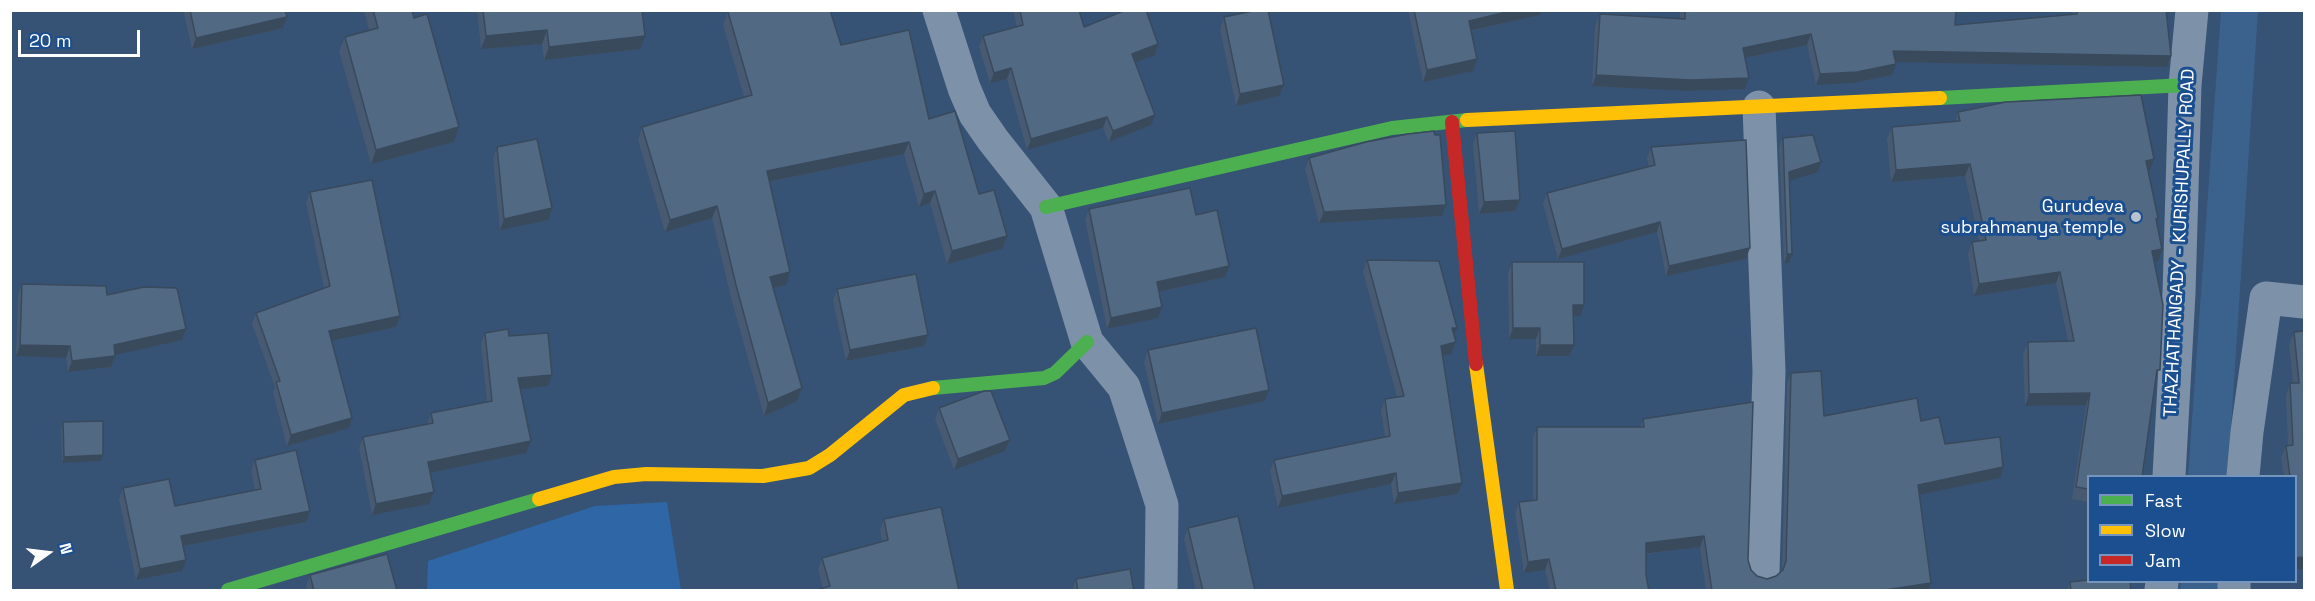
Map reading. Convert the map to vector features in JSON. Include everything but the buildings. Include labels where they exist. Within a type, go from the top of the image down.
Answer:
[{"type":"street","points":[[939,10],[964,88],[975,114],[1046,207],[1087,342],[1124,387],[1162,505],[1161,591]]},
{"type":"street","name":"THAZHATHANGADY - KURISHUPALLY ROAD","points":[[2169,475],[2179,293],[2186,85],[2193,10]]},
{"type":"street","points":[[1046,207],[1392,128],[1452,122],[2186,85]]},
{"type":"street","points":[[1760,107],[1769,371],[1763,571]]},
{"type":"street","points":[[1452,122],[1472,335],[1507,591]]},
{"type":"street","points":[[2243,475],[2266,298],[2304,302]]},
{"type":"street","points":[[228,591],[614,477],[646,474],[763,476],[809,468],[830,455],[904,395],[924,388],[1044,378],[1055,373],[1087,342]]},
{"type":"shaded area","points":[[2221,11],[2258,11],[2228,475],[2188,475]]},
{"type":"shaded area","points":[[667,502],[681,590],[427,590],[428,561],[595,506]]},
{"type":"shaded area","points":[[2181,583],[2221,583],[2220,590],[2180,590]]},
{"type":"traffic: fast","points":[[1940,98],[2185,85]]},
{"type":"traffic: fast","points":[[1046,207],[1392,128],[1467,120]]},
{"type":"traffic: fast","points":[[933,388],[1044,378],[1055,373],[1087,342]]},
{"type":"traffic: fast","points":[[228,590],[539,499]]},
{"type":"traffic: slow","points":[[1467,120],[1940,98]]},
{"type":"traffic: slow","points":[[1476,364],[1507,590]]},
{"type":"traffic: slow","points":[[539,499],[614,477],[646,474],[763,476],[809,468],[830,455],[904,395],[933,388]]},
{"type":"traffic: jam","points":[[1452,122],[1476,364]]},
{"type":"place","name":"Gurudeva subrahmanya temple","points":[[2136,217]]}]
